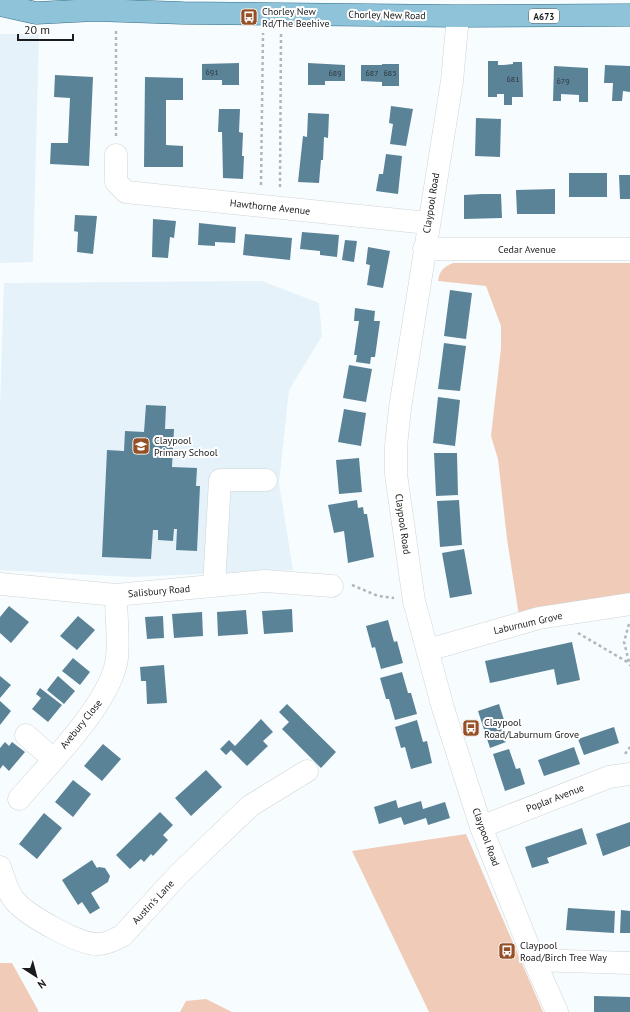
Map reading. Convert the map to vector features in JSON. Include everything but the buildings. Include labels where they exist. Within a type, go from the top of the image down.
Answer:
[{"type":"main road","name":"Chorley New Road","points":[[72,0],[106,11]]},
{"type":"main road","name":"Chorley New Road","points":[[0,5],[36,14],[184,7],[272,14],[630,16]]},
{"type":"street","name":"Claypool Road","points":[[458,16],[452,81],[424,248],[396,446],[399,497],[414,601],[442,708],[481,827],[534,960],[557,1012]]},
{"type":"street","name":"Hawthorne Avenue","points":[[116,155],[116,182],[126,192],[428,223]]},
{"type":"street","name":"Cedar Avenue","points":[[424,248],[630,249]]},
{"type":"street","points":[[214,586],[220,480],[266,480]]},
{"type":"street","name":"Salisbury Road","points":[[0,584],[116,594],[265,581],[322,590]]},
{"type":"street","name":"Avebury Close","points":[[19,799],[101,700],[111,681],[117,659],[116,594]]},
{"type":"street","name":"Laburnum Grove","points":[[428,650],[539,618],[630,604]]},
{"type":"street","name":"Avebury Close","points":[[26,735],[53,759]]},
{"type":"street","name":"Austin's Lane","points":[[0,867],[9,890],[16,902],[65,935],[85,942],[98,944],[111,941],[122,936],[179,874],[250,806],[307,771]]},
{"type":"street","name":"Poplar Avenue","points":[[481,827],[609,777],[630,774]]},
{"type":"street","points":[[534,960],[630,963]]},
{"type":"path","points":[[106,11],[116,155]]},
{"type":"path","points":[[270,207],[272,14]]},
{"type":"path","points":[[270,207],[272,14]]},
{"type":"path","points":[[322,590],[340,583],[354,585],[378,596],[414,601]]},
{"type":"path","points":[[630,622],[624,642],[630,664]]},
{"type":"path","points":[[577,632],[630,664]]},
{"type":"shaded area","points":[[0,34],[39,34],[33,262],[0,263]]},
{"type":"shaded area","points":[[453,263],[630,263],[630,599],[519,616],[507,539],[498,459],[491,436],[501,348],[501,326],[486,286],[438,281],[442,270]]},
{"type":"shaded area","name":"Claypool Primary School","points":[[262,281],[319,303],[322,336],[289,390],[279,483],[293,570],[131,577],[0,570],[0,408],[4,283]]},
{"type":"shaded area","points":[[466,834],[543,1012],[429,1012],[352,851]]},
{"type":"shaded area","points":[[0,963],[12,963],[38,1012],[0,1012]]},
{"type":"shaded area","points":[[206,999],[232,1012],[180,1012],[186,1001]]},
{"type":"place","name":"Chorley New Rd/The Beehive","points":[[249,17]]},
{"type":"place","name":"Claypool Primary School","points":[[141,446]]},
{"type":"place","name":"Claypool Road/Laburnum Grove","points":[[471,728]]},
{"type":"place","name":"Claypool Road/Birch Tree Way","points":[[507,951]]}]
